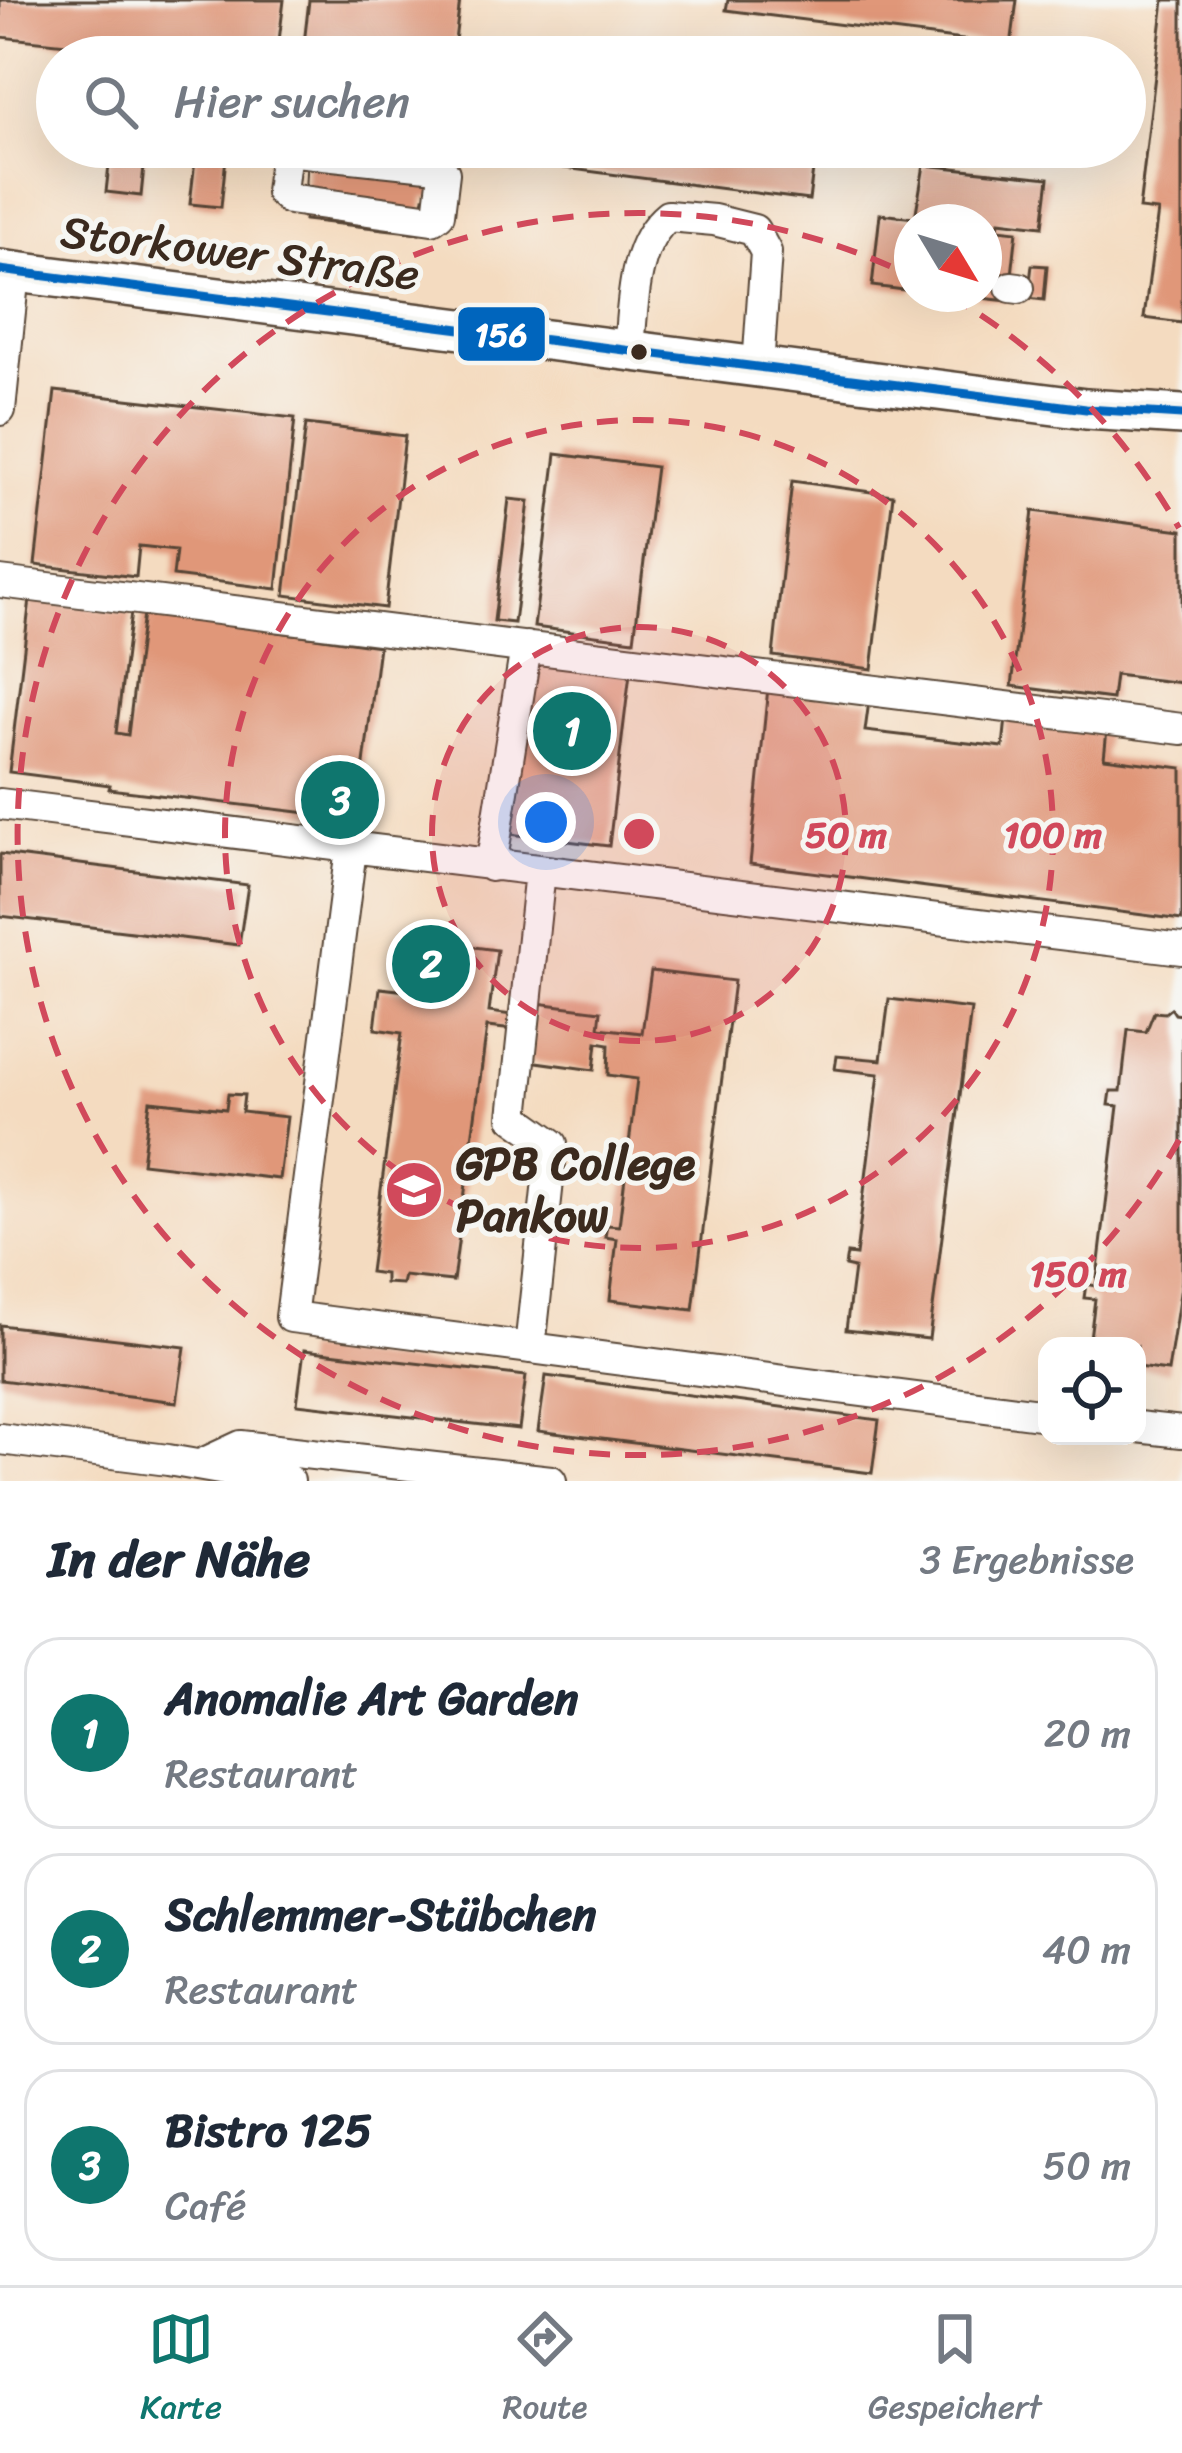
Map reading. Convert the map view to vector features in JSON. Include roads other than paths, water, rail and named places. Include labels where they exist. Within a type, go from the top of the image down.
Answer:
[{"type":"main road","name":"Storkower Straße","points":[[7,271],[1087,409],[1182,415]]},
{"type":"street","points":[[277,168],[281,192],[289,199],[432,220],[439,214],[444,173],[439,168]]},
{"type":"street","points":[[629,350],[638,273],[649,231],[668,216],[714,220],[754,230],[766,252],[758,367]]},
{"type":"street","points":[[0,410],[7,271]]},
{"type":"street","points":[[0,582],[1182,729]]},
{"type":"street","points":[[491,866],[526,647]]},
{"type":"street","points":[[0,804],[1182,949]]},
{"type":"street","points":[[351,849],[290,1317],[1038,1414]]},
{"type":"street","points":[[530,1348],[552,1144],[514,1117],[540,872]]},
{"type":"street","points":[[1146,1427],[1182,1432]]},
{"type":"street","points":[[0,1439],[166,1471],[200,1465],[241,1446],[551,1481]]},
{"type":"street","points":[[200,1465],[289,1481]]},
{"type":"place","name":"Anomalie Art Garden","points":[[572,731]]},
{"type":"place","name":"Bistro 125","points":[[340,800]]},
{"type":"place","name":"Schlemmer-Stübchen","points":[[431,964]]},
{"type":"place","name":"GPB College Pankow","points":[[414,1190]]}]
